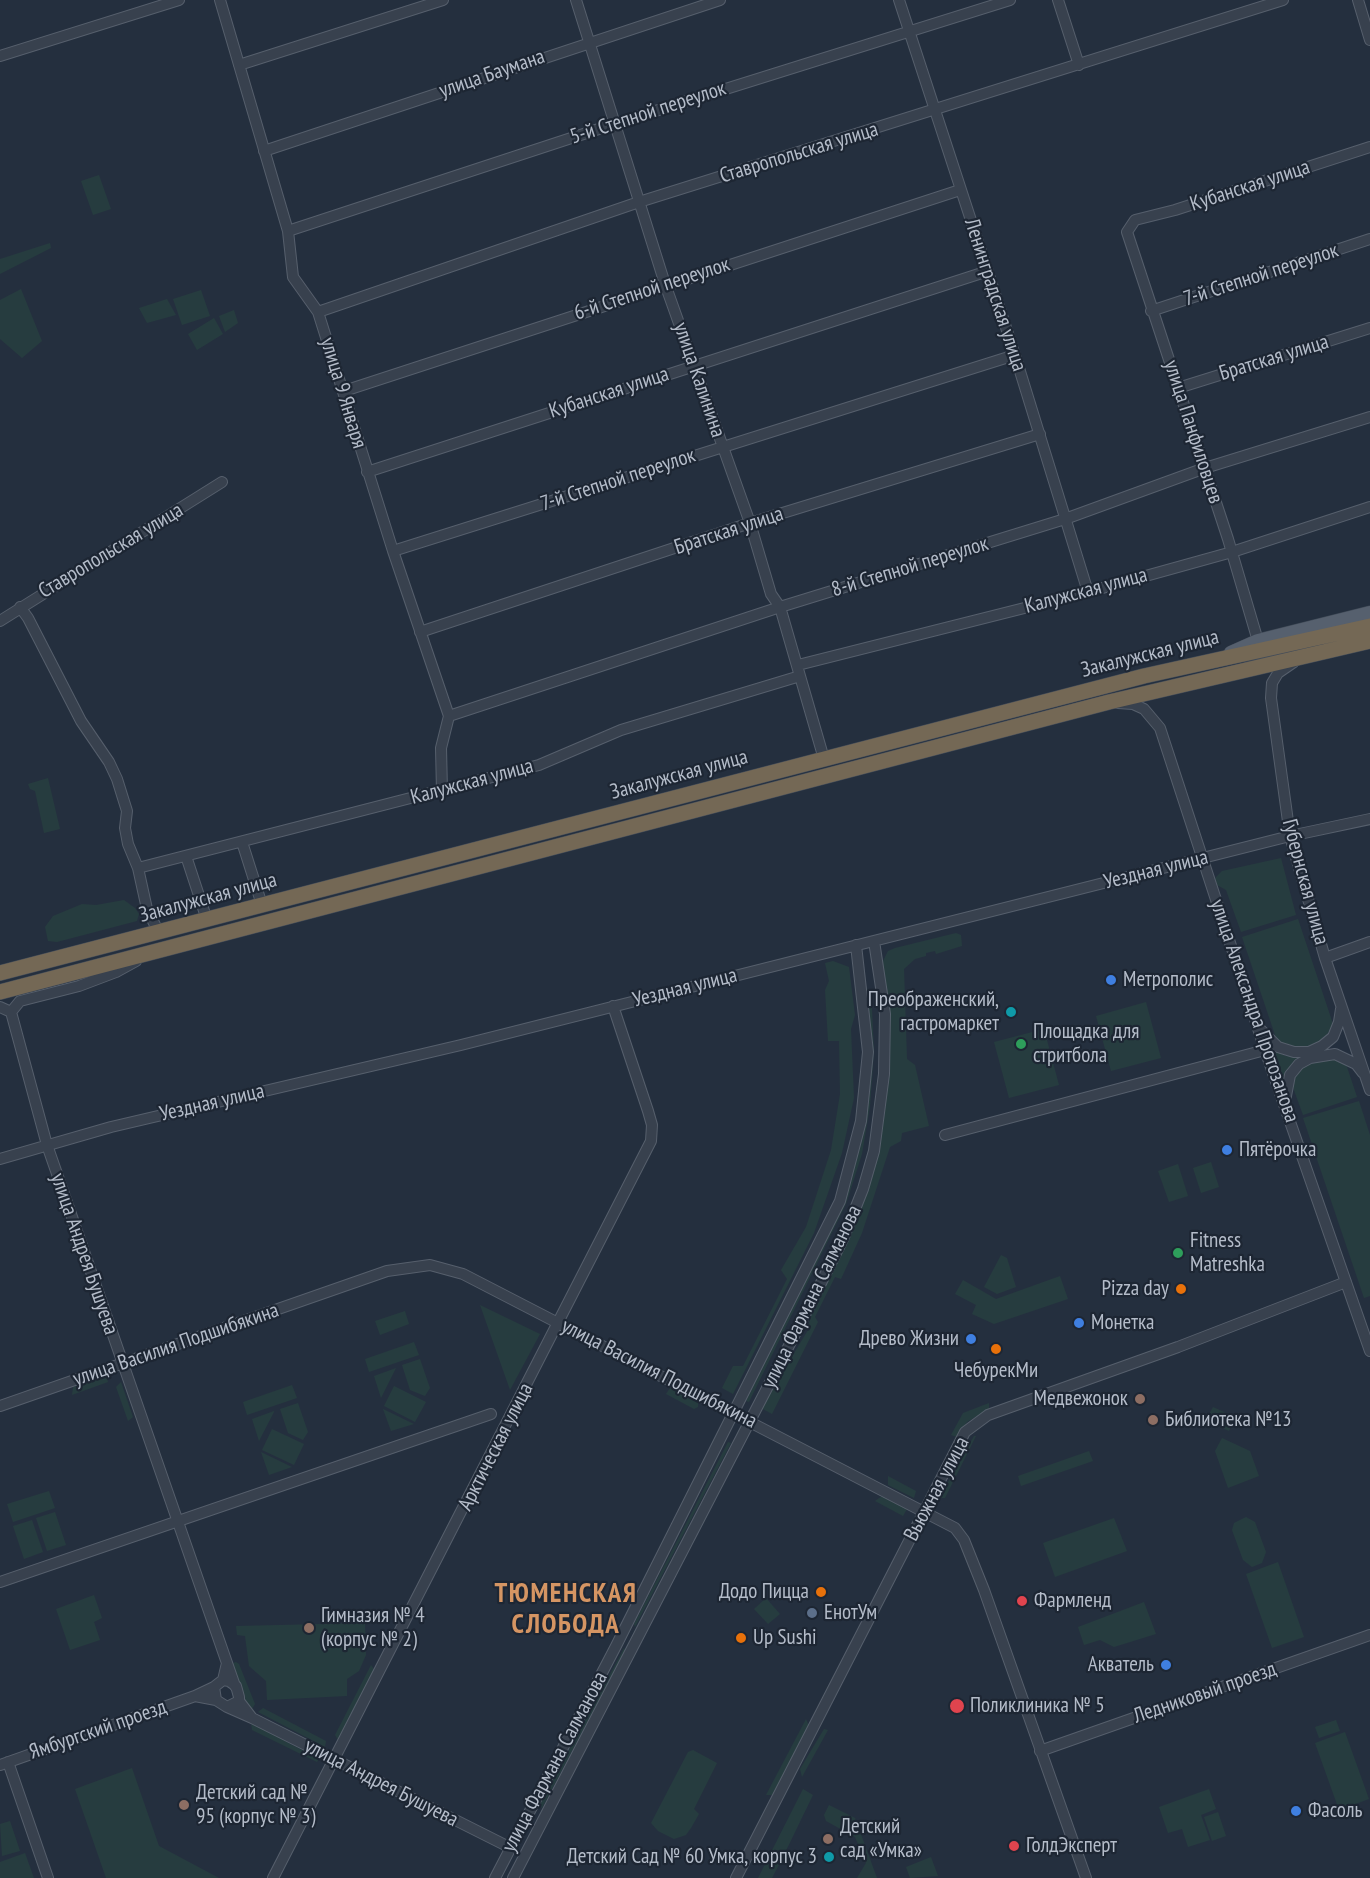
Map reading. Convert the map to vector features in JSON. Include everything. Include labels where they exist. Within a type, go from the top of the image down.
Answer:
[{"type":"highway","name":"Закалужская улица","points":[[0,973],[1215,659],[1370,626]]},
{"type":"highway","points":[[0,992],[1108,702],[1370,641]]},
{"type":"main road","points":[[1215,659],[1258,641],[1370,613]]},
{"type":"street","points":[[0,56],[179,0]]},
{"type":"street","name":"улица 9 Января","points":[[220,0],[288,231],[293,277],[318,312],[393,551],[449,716]]},
{"type":"street","points":[[239,65],[443,0]]},
{"type":"street","name":"улица Калинина","points":[[576,0],[617,123],[665,284],[750,523],[771,594],[780,607],[824,759]]},
{"type":"street","name":"улица Баумана","points":[[264,151],[590,41],[720,0]]},
{"type":"street","name":"Ленинградская улица","points":[[899,0],[1015,355],[1089,592]]},
{"type":"street","name":"5-й Степной переулок","points":[[288,231],[617,123],[1010,0]]},
{"type":"street","points":[[1058,0],[1080,65]]},
{"type":"street","name":"Ставропольская улица","points":[[318,312],[639,202],[1283,0]]},
{"type":"street","points":[[1358,0],[1370,40]]},
{"type":"street","name":"Кубанская улица","points":[[1131,224],[1135,220],[1175,210],[1370,147]]},
{"type":"street","name":"6-й Степной переулок","points":[[344,391],[665,284],[960,190]]},
{"type":"street","name":"улица Панфиловцев","points":[[1131,224],[1127,232],[1232,552],[1258,641]]},
{"type":"street","name":"7-й Степной переулок","points":[[1152,311],[1370,239]]},
{"type":"street","name":"Кубанская улица","points":[[368,472],[988,272]]},
{"type":"street","name":"Братская улица","points":[[1178,388],[1370,328]]},
{"type":"street","name":"7-й Степной переулок","points":[[393,551],[1015,355]]},
{"type":"street","name":"8-й Степной переулок","points":[[449,716],[780,607],[1065,519],[1204,468],[1370,417]]},
{"type":"street","name":"Братская улица","points":[[420,632],[750,523],[1040,434]]},
{"type":"street","name":"Ставропольская улица","points":[[0,621],[222,483]]},
{"type":"street","name":"Калужская улица","points":[[798,665],[1089,592],[1232,552],[1370,507]]},
{"type":"street","points":[[20,607],[28,618],[81,721],[109,762],[117,779],[127,811],[125,828],[128,844],[138,868],[147,909],[159,933]]},
{"type":"street","name":"Губернская улица","points":[[1311,653],[1278,673],[1272,683],[1272,708],[1290,836],[1325,958],[1370,1090]]},
{"type":"street","name":"Калужская улица","points":[[138,868],[539,765],[621,730],[800,676]]},
{"type":"street","name":"улица Александра Протозанова","points":[[1108,702],[1133,704],[1144,709],[1160,728],[1265,1050],[1370,1351]]},
{"type":"street","points":[[442,791],[441,748],[449,716]]},
{"type":"street","name":"Уездная улица","points":[[0,1159],[111,1126],[461,1045],[1290,836],[1370,819]]},
{"type":"street","points":[[242,842],[262,905]]},
{"type":"street","points":[[186,856],[207,920]]},
{"type":"street","name":"улица Фармана Салманова","points":[[513,1878],[844,1238],[863,1189],[874,1150],[884,1074],[885,1014],[874,940]]},
{"type":"street","points":[[1325,958],[1370,942]]},
{"type":"street","name":"улица Фармана Салманова","points":[[495,1878],[616,1646],[840,1202],[854,1155],[865,1091],[868,1052],[856,945]]},
{"type":"street","points":[[0,1007],[11,1012],[20,1001],[78,986],[116,972],[152,952]]},
{"type":"street","points":[[1258,1025],[1278,1047],[1294,1053],[1309,1052],[1322,1046],[1332,1037],[1339,1022],[1341,1005]]},
{"type":"street","name":"Арктическая улица","points":[[273,1878],[560,1323],[653,1134],[648,1111],[613,1006]]},
{"type":"street","name":"улица Андрея Бушуева","points":[[11,1012],[47,1145],[121,1364],[236,1686]]},
{"type":"street","points":[[945,1135],[1265,1050]]},
{"type":"street","points":[[1285,1106],[1290,1075],[1299,1064],[1310,1058],[1335,1054],[1356,1065],[1365,1076]]},
{"type":"street","name":"улица Василия Подшибякина","points":[[0,1406],[351,1283],[410,1266],[446,1268],[560,1323],[955,1528],[964,1540],[1086,1878]]},
{"type":"street","name":"Вьюжная улица","points":[[736,1878],[965,1432],[988,1415],[1178,1347],[1346,1282]]},
{"type":"street","name":"Арктическая улица","points":[[0,1582],[490,1414]]},
{"type":"street","points":[[629,1620],[628,1628],[634,1634],[644,1628]]},
{"type":"street","name":"Ледниковый проезд","points":[[1040,1751],[1370,1635]]},
{"type":"street","name":"улица Фармана Салманова","points":[[616,1646],[622,1641],[630,1643],[630,1654]]},
{"type":"street","points":[[216,1700],[226,1663]]},
{"type":"street","points":[[219,1684],[229,1681],[236,1686],[239,1701],[252,1718]]},
{"type":"street","name":"Ямбургский проезд","points":[[4,1763],[195,1696],[219,1684]]},
{"type":"street","points":[[195,1696],[216,1700],[227,1707],[239,1701]]},
{"type":"street","name":"улица Андрея Бушуева","points":[[227,1707],[336,1759],[511,1848]]},
{"type":"street","points":[[4,1763],[48,1878]]},
{"type":"green space","points":[[99,175],[111,209],[93,215],[81,181]]},
{"type":"green space","points":[[50,243],[51,248],[0,274],[0,259]]},
{"type":"green space","points":[[21,289],[42,341],[22,358],[0,339],[0,300]]},
{"type":"green space","points":[[201,290],[210,316],[182,325],[173,299]]},
{"type":"green space","points":[[167,299],[176,315],[147,323],[139,308]]},
{"type":"green space","points":[[234,310],[238,323],[225,332],[219,316]]},
{"type":"green space","points":[[214,318],[223,334],[197,350],[188,334]]},
{"type":"green space","points":[[48,778],[60,829],[44,833],[35,791],[30,789],[28,784]]},
{"type":"green space","points":[[1281,858],[1296,915],[1241,932],[1226,890],[1217,885],[1215,878],[1222,871]]},
{"type":"green space","points":[[124,900],[139,914],[137,921],[57,942],[48,941],[45,927],[53,916],[82,904],[96,905]]},
{"type":"green space","points":[[1298,919],[1333,1024],[1325,1038],[1307,1049],[1295,1049],[1277,1041],[1242,937]]},
{"type":"green space","points":[[956,933],[961,935],[962,946],[936,954],[935,951],[926,953],[926,956],[915,959],[904,969],[907,1059],[915,1065],[929,1126],[902,1133],[901,1141],[890,1147],[862,1233],[841,1279],[835,1277],[815,1317],[818,1322],[772,1414],[761,1408],[808,1330],[811,1313],[876,1161],[883,961],[888,951],[895,948]]},
{"type":"green space","points":[[833,961],[849,967],[855,1015],[851,1029],[854,1098],[842,1153],[814,1233],[733,1394],[722,1388],[733,1366],[743,1366],[787,1279],[781,1270],[806,1227],[831,1150],[840,1094],[839,1041],[828,1041],[825,990],[829,981],[825,963]]},
{"type":"green space","points":[[867,989],[871,989],[874,1051],[870,1106],[862,1154],[846,1204],[749,1402],[746,1401],[843,1202],[857,1153],[870,1026]]},
{"type":"green space","points":[[1146,1002],[1161,1058],[1111,1071],[1096,1016]]},
{"type":"green space","points":[[1044,1029],[1059,1085],[1009,1098],[994,1042]]},
{"type":"green space","points":[[1273,1049],[1286,1056],[1303,1057],[1288,1070],[1283,1079]]},
{"type":"green space","points":[[1332,1058],[1346,1064],[1357,1097],[1303,1115],[1291,1082],[1294,1075],[1307,1063]]},
{"type":"green space","points":[[1359,1101],[1370,1135],[1370,1296],[1364,1298],[1303,1118]]},
{"type":"green space","points":[[1211,1162],[1219,1187],[1201,1193],[1193,1168]]},
{"type":"green space","points":[[1178,1164],[1188,1196],[1169,1202],[1158,1171]]},
{"type":"green space","points":[[1001,1255],[1007,1258],[1016,1287],[997,1294],[984,1287]]},
{"type":"green space","points":[[1060,1276],[1068,1299],[994,1324],[972,1314],[976,1305],[955,1294],[963,1280],[996,1299]]},
{"type":"green space","points":[[480,1305],[540,1334],[510,1390]]},
{"type":"green space","points":[[405,1311],[409,1324],[380,1335],[375,1321]]},
{"type":"green space","points":[[414,1342],[419,1355],[369,1372],[365,1359]]},
{"type":"green space","points":[[420,1359],[430,1388],[425,1396],[410,1390],[402,1365]]},
{"type":"green space","points":[[396,1368],[381,1398],[374,1376]]},
{"type":"green space","points":[[106,1376],[108,1382],[72,1395],[73,1387]]},
{"type":"green space","points":[[121,1382],[133,1417],[128,1421],[116,1387]]},
{"type":"green space","points":[[292,1385],[297,1398],[247,1415],[243,1402]]},
{"type":"green space","points":[[394,1386],[426,1402],[415,1422],[384,1406]]},
{"type":"green space","points":[[670,1388],[698,1403],[698,1407],[694,1409],[666,1394]]},
{"type":"green space","points":[[298,1403],[308,1432],[303,1440],[288,1433],[280,1409]]},
{"type":"green space","points":[[989,1403],[989,1409],[967,1422],[957,1437],[951,1435],[963,1413]]},
{"type":"green space","points":[[1213,1407],[1235,1417],[1229,1431],[1206,1420]]},
{"type":"green space","points":[[383,1409],[414,1424],[391,1431]]},
{"type":"green space","points":[[274,1412],[259,1441],[252,1419]]},
{"type":"green space","points":[[272,1429],[304,1444],[294,1465],[262,1450]]},
{"type":"green space","points":[[976,1436],[945,1498],[939,1498]]},
{"type":"green space","points":[[1222,1438],[1250,1451],[1259,1476],[1228,1488],[1215,1451]]},
{"type":"green space","points":[[728,1442],[731,1443],[635,1627],[634,1624]]},
{"type":"green space","points":[[1089,1451],[1093,1461],[1021,1486],[1018,1476]]},
{"type":"green space","points":[[261,1452],[292,1467],[269,1475]]},
{"type":"green space","points":[[888,1476],[916,1491],[914,1498],[888,1485]]},
{"type":"green space","points":[[49,1491],[55,1508],[13,1522],[7,1504]]},
{"type":"green space","points":[[882,1496],[907,1509],[903,1516],[875,1501]]},
{"type":"green space","points":[[55,1512],[66,1545],[47,1551],[36,1518]]},
{"type":"green space","points":[[1246,1517],[1255,1522],[1266,1552],[1262,1563],[1252,1567],[1243,1560],[1232,1530],[1234,1523]]},
{"type":"green space","points":[[1114,1518],[1127,1551],[1055,1577],[1043,1543]]},
{"type":"green space","points":[[32,1520],[43,1552],[24,1559],[13,1526]]},
{"type":"green space","points":[[1278,1562],[1304,1637],[1272,1648],[1246,1574]]},
{"type":"green space","points":[[94,1595],[102,1618],[94,1622],[100,1640],[70,1650],[56,1609]]},
{"type":"green space","points":[[766,1598],[780,1614],[768,1624],[754,1609]]},
{"type":"green space","points":[[1144,1602],[1156,1634],[1114,1647],[1100,1640],[1084,1645],[1078,1627]]},
{"type":"green space","points":[[365,1623],[366,1655],[359,1671],[347,1679],[347,1696],[267,1700],[266,1681],[249,1666],[245,1636],[237,1635],[236,1626]]},
{"type":"green space","points":[[624,1648],[625,1650],[542,1808],[539,1806]]},
{"type":"green space","points":[[233,1663],[239,1664],[255,1704],[252,1709],[246,1702]]},
{"type":"green space","points":[[371,1665],[375,1670],[338,1740],[335,1735]]},
{"type":"green space","points":[[263,1708],[326,1741],[325,1747],[258,1712]]},
{"type":"green space","points":[[806,1719],[809,1726],[773,1795],[766,1795]]},
{"type":"green space","points":[[1336,1720],[1340,1731],[1319,1738],[1315,1727]]},
{"type":"green space","points":[[251,1723],[319,1759],[317,1762],[252,1730]]},
{"type":"green space","points":[[824,1729],[828,1730],[802,1777],[800,1769]]},
{"type":"green space","points":[[1345,1732],[1369,1799],[1339,1810],[1315,1743]]},
{"type":"green space","points":[[693,1750],[717,1763],[694,1809],[699,1814],[686,1835],[674,1839],[658,1831],[651,1823],[688,1752]]},
{"type":"green space","points":[[132,1768],[159,1846],[219,1878],[106,1878],[75,1789]]},
{"type":"green space","points":[[803,1789],[813,1795],[781,1861],[772,1878],[758,1878]]},
{"type":"green space","points":[[1209,1789],[1216,1809],[1201,1815],[1210,1840],[1188,1847],[1182,1829],[1168,1833],[1159,1807]]},
{"type":"green space","points":[[829,1805],[855,1818],[877,1878],[857,1878],[866,1863],[855,1837],[826,1821],[824,1815]]},
{"type":"green space","points":[[1218,1812],[1226,1836],[1212,1841],[1204,1817]]},
{"type":"green space","points":[[10,1821],[20,1851],[2,1856],[0,1824]]},
{"type":"green space","points":[[25,1853],[34,1878],[0,1878],[0,1862]]},
{"type":"green space","points":[[931,1857],[938,1876],[910,1878],[906,1867]]},
{"type":"place","name":"Метрополис","points":[[1111,980]]},
{"type":"place","name":"Преображенский, гастромаркет","points":[[1011,1012]]},
{"type":"place","name":"Площадка для стритбола","points":[[1021,1044]]},
{"type":"place","name":"Пятёрочка","points":[[1227,1150]]},
{"type":"place","name":"Fitness Matreshka","points":[[1178,1253]]},
{"type":"place","name":"Pizza day","points":[[1181,1289]]},
{"type":"place","name":"Монетка","points":[[1079,1323]]},
{"type":"place","name":"Древо Жизни","points":[[971,1339]]},
{"type":"place","name":"ЧебурекМи","points":[[996,1349]]},
{"type":"place","name":"Медвежонок","points":[[1140,1399]]},
{"type":"place","name":"Библиотека №13","points":[[1153,1420]]},
{"type":"place","name":"Додо Пицца","points":[[821,1592]]},
{"type":"place","name":"Фармленд","points":[[1022,1601]]},
{"type":"place","name":"ЕнотУм","points":[[812,1613]]},
{"type":"place","name":"Гимназия № 4 (корпус № 2)","points":[[309,1628]]},
{"type":"place","name":"Up Sushi","points":[[741,1638]]},
{"type":"place","name":"Акватель","points":[[1166,1665]]},
{"type":"place","name":"Поликлиника № 5","points":[[957,1706]]},
{"type":"place","name":"Детский сад № 95 (корпус № 3)","points":[[184,1805]]},
{"type":"place","name":"Фасоль","points":[[1296,1811]]},
{"type":"place","name":"Детский сад «Умка»","points":[[828,1839]]},
{"type":"place","name":"ГолдЭксперт","points":[[1014,1846]]},
{"type":"place","name":"Детский Сад № 60 Умка, корпус 3","points":[[829,1857]]},
{"type":"district","name":"ТЮМЕНСКАЯ СЛОБОДА","points":[[566,1610]]}]
